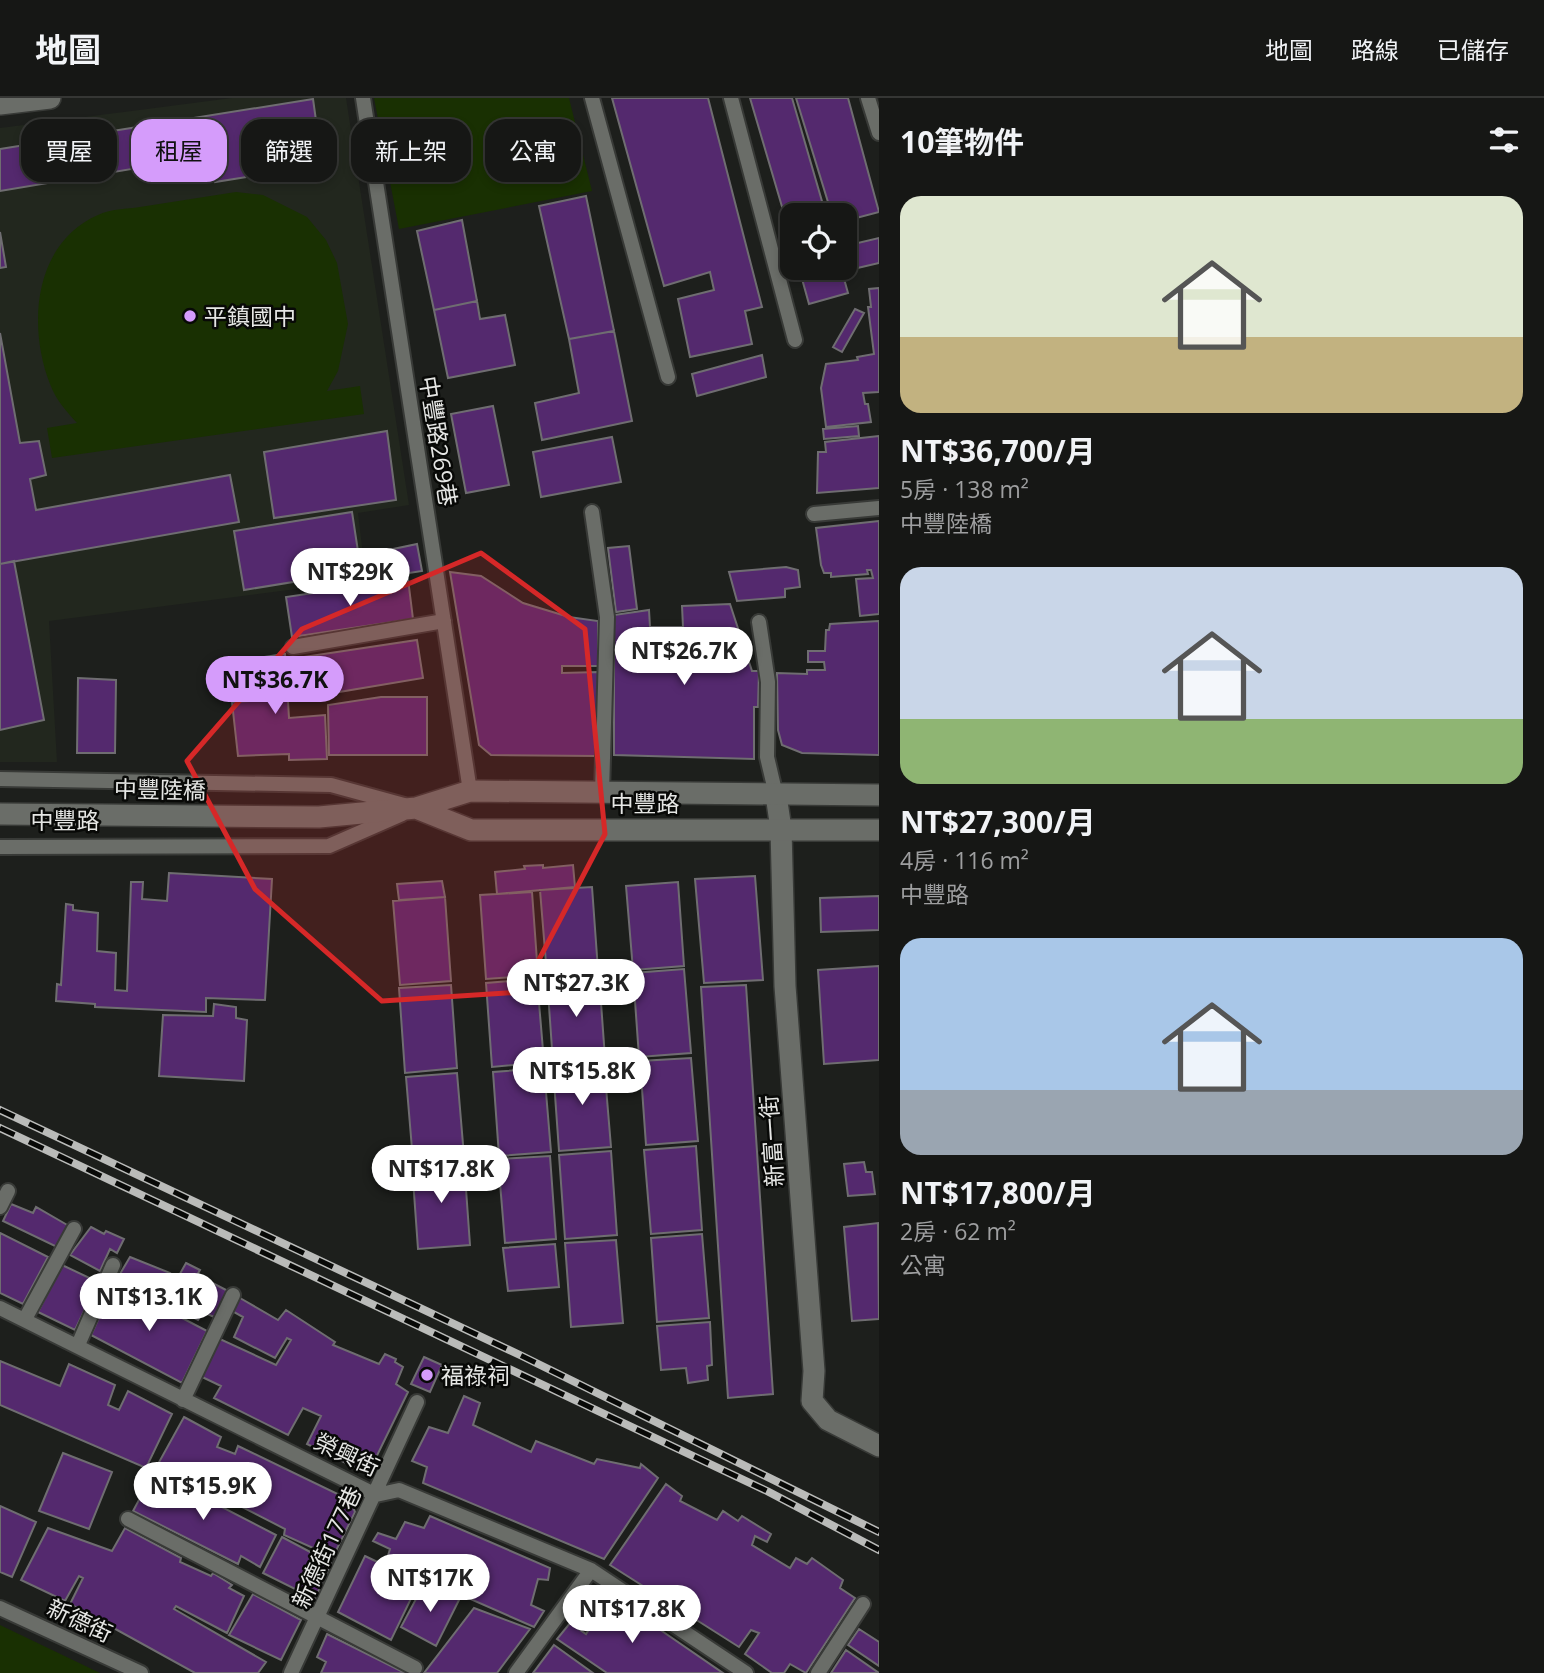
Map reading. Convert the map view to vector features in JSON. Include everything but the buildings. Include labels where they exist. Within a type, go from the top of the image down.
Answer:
[{"type":"main road","points":[[0,104],[50,98]]},
{"type":"main road","name":"中豐路","points":[[319,817],[416,808],[470,791],[879,794]]},
{"type":"main road","name":"新富一街","points":[[776,795],[781,828],[785,986],[814,1371],[812,1401],[828,1420],[879,1446]]},
{"type":"main road","name":"中豐路","points":[[416,808],[471,830],[879,830]]},
{"type":"main road","name":"中豐陸橋","points":[[0,814],[319,817]]},
{"type":"lane","name":"中豐路269巷","points":[[363,98],[470,791]]},
{"type":"lane","points":[[592,98],[668,377]]},
{"type":"lane","points":[[731,98],[795,340]]},
{"type":"lane","points":[[868,98],[879,133]]},
{"type":"lane","points":[[814,514],[879,508]]},
{"type":"lane","points":[[592,512],[607,617],[602,793]]},
{"type":"lane","points":[[293,647],[444,621]]},
{"type":"lane","points":[[759,622],[768,682],[767,757],[776,795]]},
{"type":"lane","points":[[0,779],[331,785],[416,808]]},
{"type":"lane","name":"中豐路","points":[[0,847],[329,846],[416,808]]},
{"type":"lane","points":[[0,1207],[8,1191]]},
{"type":"lane","points":[[25,1319],[74,1229]]},
{"type":"lane","points":[[78,1345],[113,1265]]},
{"type":"lane","points":[[183,1400],[233,1295]]},
{"type":"lane","name":"榮興街","points":[[0,1308],[376,1495],[399,1490],[591,1570],[746,1673]]},
{"type":"lane","name":"新德街177巷","points":[[291,1673],[417,1402]]},
{"type":"lane","points":[[128,1519],[415,1668]]},
{"type":"lane","points":[[516,1673],[591,1570]]},
{"type":"lane","points":[[818,1673],[863,1604]]},
{"type":"lane","name":"新德街","points":[[0,1608],[141,1673]]},
{"type":"highlighted area","points":[[481,553],[585,629],[605,834],[522,992],[382,1001],[255,889],[187,761],[302,629]]},
{"type":"shaded area","name":"平鎮國中","points":[[232,98],[346,98],[351,130],[351,182],[359,182],[409,505],[358,513],[366,580],[49,621],[57,762],[0,762],[0,128],[21,125],[21,182],[117,182],[117,119],[70,119]]},
{"type":"green space","points":[[374,98],[569,98],[574,119],[485,119],[485,182],[581,182],[581,147],[592,191],[399,229],[390,182],[471,182],[471,119],[378,119]]},
{"type":"green space","points":[[236,192],[263,195],[307,217],[326,240],[337,263],[348,324],[338,371],[327,391],[360,386],[364,414],[52,458],[47,428],[77,423],[52,390],[39,337],[41,288],[60,245],[77,228],[103,213]]},
{"type":"green space","points":[[0,1625],[100,1673],[0,1673]]},
{"type":"railway","points":[[0,1110],[522,1356],[879,1532]]},
{"type":"railway","points":[[0,1128],[767,1491],[879,1550]]},
{"type":"place","name":"平鎮國中","points":[[190,316]]},
{"type":"place","name":"福祿祠","points":[[427,1375]]}]
